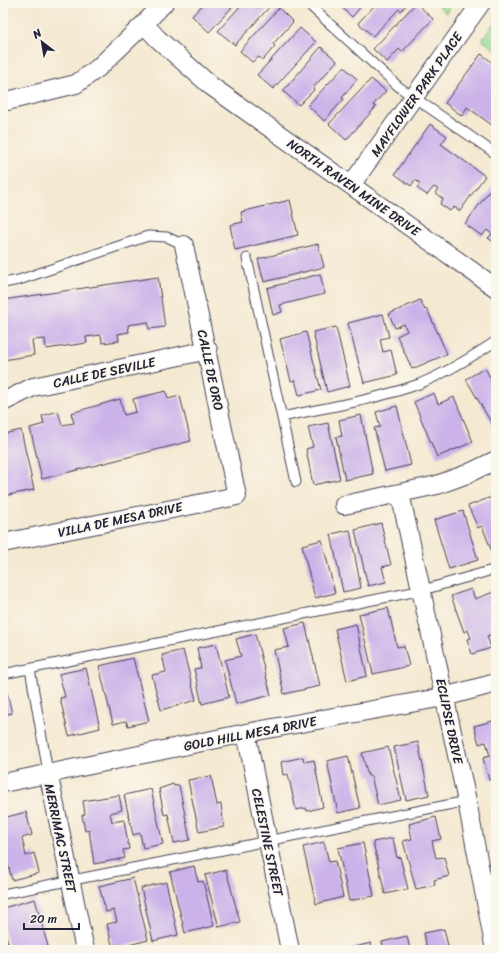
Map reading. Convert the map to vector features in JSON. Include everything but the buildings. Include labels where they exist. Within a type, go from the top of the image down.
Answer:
[{"type":"street","points":[[3,102],[76,84],[98,68],[164,3]]},
{"type":"street","name":"MAYFLOWER PARK PLACE","points":[[351,185],[481,3]]},
{"type":"street","name":"NORTH RAVEN MINE DRIVE","points":[[144,24],[158,39],[211,86],[496,288]]},
{"type":"street","name":"CALLE DE ORO","points":[[184,245],[208,350],[237,496]]},
{"type":"street","name":"CALLE DE SEVILLE","points":[[3,402],[32,387],[208,350]]},
{"type":"street","points":[[344,505],[437,485],[467,474],[496,460]]},
{"type":"street","name":"ECLIPSE DRIVE","points":[[400,493],[423,590],[444,697],[467,801],[495,950]]},
{"type":"street","name":"VILLA DE MESA DRIVE","points":[[3,543],[237,496]]},
{"type":"street","name":"GOLD HILL MESA DRIVE","points":[[3,783],[48,772],[246,733],[444,697],[496,683]]},
{"type":"street","name":"CELESTINE STREET","points":[[246,733],[290,950]]},
{"type":"street","name":"MERRIMAC STREET","points":[[48,772],[85,950]]},
{"type":"lane","points":[[307,3],[399,87],[496,154]]},
{"type":"lane","points":[[3,283],[19,280],[148,236],[167,237],[184,245]]},
{"type":"lane","points":[[248,258],[296,482]]},
{"type":"lane","points":[[282,417],[383,395],[419,384],[451,369],[496,341]]},
{"type":"lane","points":[[3,674],[423,590],[496,569]]},
{"type":"lane","points":[[30,669],[48,772]]},
{"type":"lane","points":[[3,894],[467,801]]},
{"type":"green space","points":[[435,3],[454,3],[446,13]]},
{"type":"green space","points":[[496,20],[496,50],[482,40]]}]
